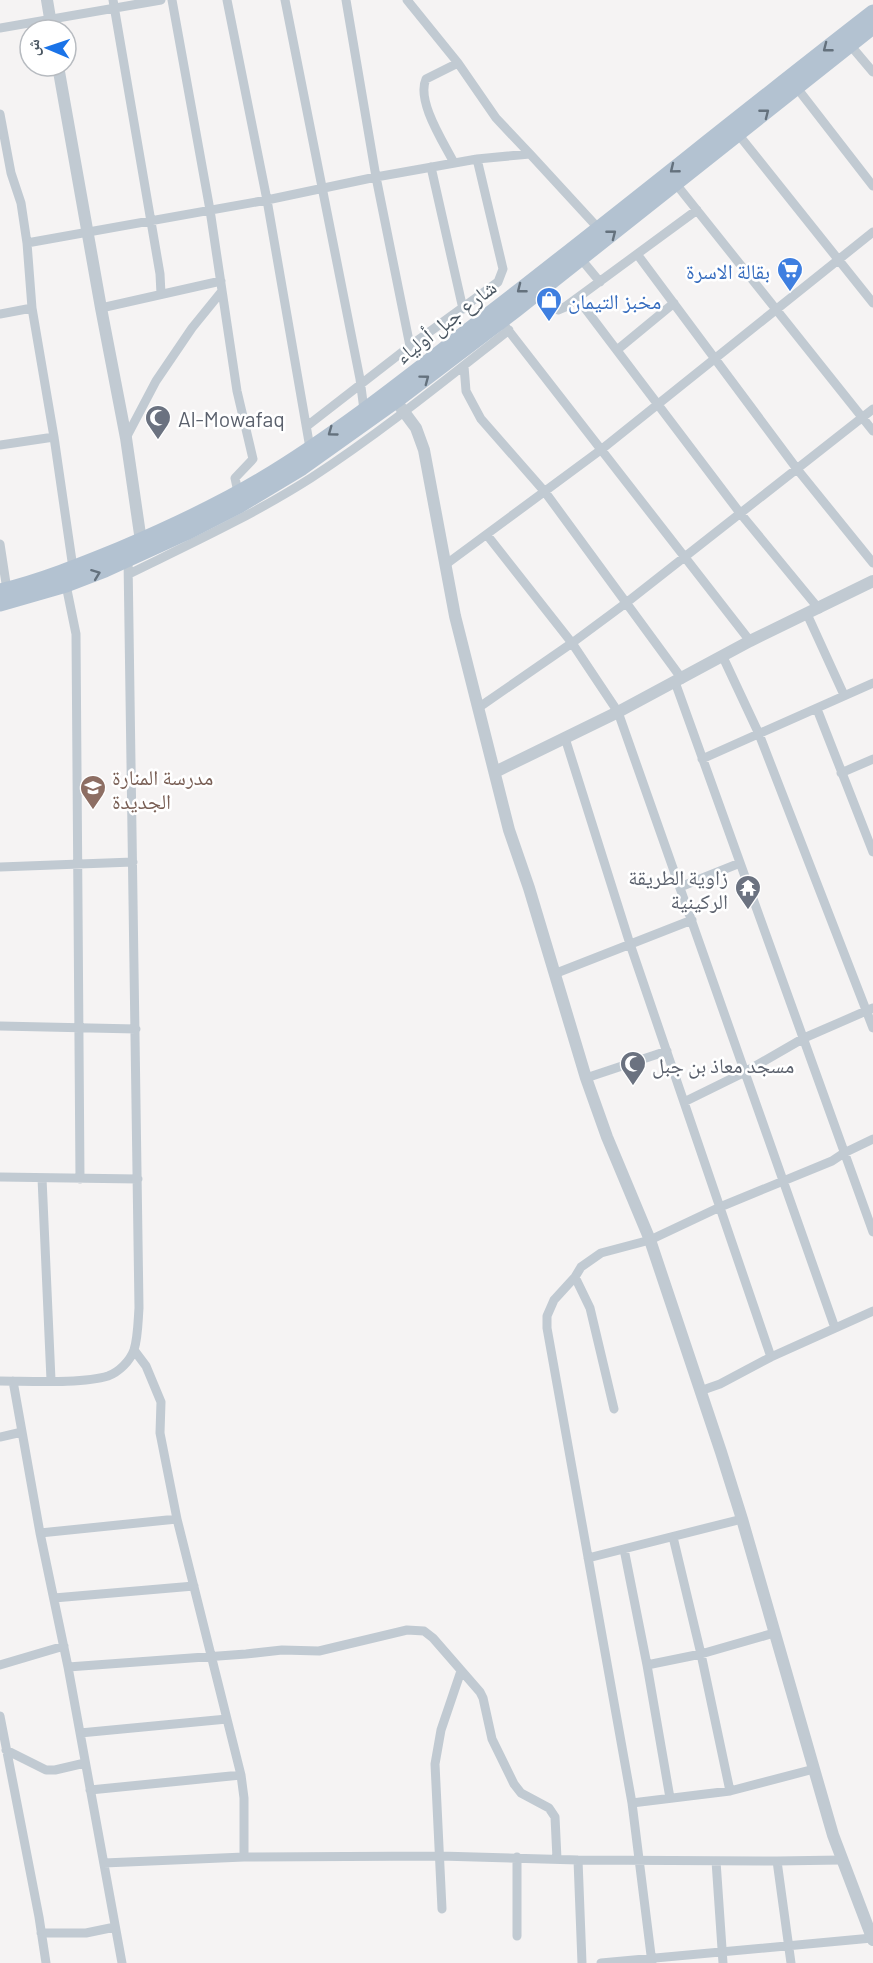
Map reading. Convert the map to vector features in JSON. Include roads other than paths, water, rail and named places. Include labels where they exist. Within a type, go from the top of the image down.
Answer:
[{"type":"main road","name":"شارع جبل أولياء","points":[[0,604],[128,567],[142,546],[310,448],[364,410],[599,229],[873,12]]},
{"type":"main road","name":"شارع جبل أولياء","points":[[4,590],[186,533],[269,489],[343,440],[400,407],[505,326],[540,290],[873,27]]},
{"type":"street","points":[[47,0],[50,18]]},
{"type":"street","points":[[70,18],[113,4],[160,0]]},
{"type":"street","points":[[172,0],[210,210],[237,391],[253,459],[235,478],[238,492]]},
{"type":"street","points":[[227,0],[267,200],[310,448]]},
{"type":"street","points":[[285,0],[361,384],[364,410]]},
{"type":"street","points":[[346,0],[376,177],[410,346]]},
{"type":"street","points":[[407,0],[458,63],[496,118],[599,229]]},
{"type":"street","points":[[113,4],[160,274],[161,294]]},
{"type":"street","points":[[0,28],[18,27]]},
{"type":"street","points":[[851,46],[873,72]]},
{"type":"street","points":[[454,163],[427,107],[423,89],[426,80],[458,63]]},
{"type":"street","points":[[60,78],[126,438],[142,546]]},
{"type":"street","points":[[797,88],[873,186]]},
{"type":"street","points":[[0,114],[12,173],[20,198],[27,243],[32,308],[73,568]]},
{"type":"street","points":[[738,134],[873,303]]},
{"type":"street","points":[[27,243],[267,200],[431,167],[477,159],[530,154]]},
{"type":"street","points":[[307,426],[410,346],[498,282],[503,269],[477,159]]},
{"type":"street","points":[[431,167],[463,309]]},
{"type":"street","points":[[0,175],[12,173]]},
{"type":"street","points":[[676,184],[873,431]]},
{"type":"street","points":[[540,290],[558,310],[578,299],[697,210]]},
{"type":"street","points":[[445,565],[602,449],[873,232]]},
{"type":"street","points":[[637,254],[797,468],[873,563]]},
{"type":"street","points":[[581,259],[600,282]]},
{"type":"street","points":[[101,308],[221,281]]},
{"type":"street","points":[[126,438],[160,374],[192,328],[222,291]]},
{"type":"street","points":[[578,299],[813,611],[844,695]]},
{"type":"street","points":[[617,350],[674,303]]},
{"type":"street","points":[[0,314],[32,308]]},
{"type":"street","points":[[0,1381],[108,1376],[124,1365],[134,1350],[139,1308],[128,567],[209,535],[310,479],[400,407],[464,366],[505,326],[750,641]]},
{"type":"street","points":[[464,366],[466,391],[473,406],[545,492],[626,603],[678,680],[702,759],[873,1232]]},
{"type":"street","points":[[400,407],[416,428],[424,450],[455,616],[509,830],[529,888],[586,1078],[650,1240],[700,1391],[742,1519],[841,1860],[873,1939],[788,1944],[722,1950],[652,1961],[601,1963]]},
{"type":"street","points":[[478,708],[626,603],[873,409]]},
{"type":"street","points":[[0,446],[54,437]]},
{"type":"street","points":[[487,535],[572,643],[618,712],[835,1328]]},
{"type":"street","points":[[0,544],[4,590]]},
{"type":"street","points":[[495,772],[618,712],[722,655],[873,582]]},
{"type":"street","points":[[66,585],[76,634],[80,1179]]},
{"type":"street","points":[[722,655],[759,734],[870,1009],[873,1028]]},
{"type":"street","points":[[702,759],[873,683]]},
{"type":"street","points":[[817,709],[873,852]]},
{"type":"street","points":[[565,738],[630,944],[771,1357]]},
{"type":"street","points":[[841,773],[873,759]]},
{"type":"street","points":[[0,867],[134,861]]},
{"type":"street","points":[[680,887],[740,863]]},
{"type":"street","points":[[554,974],[692,920]]},
{"type":"street","points":[[684,1102],[745,1072],[804,1038],[870,1009]]},
{"type":"street","points":[[0,1026],[136,1029]]},
{"type":"street","points":[[586,1078],[668,1051]]},
{"type":"street","points":[[652,1961],[632,1803],[547,1328],[549,1308],[581,1266],[601,1252],[650,1240],[720,1206],[832,1161],[873,1139]]},
{"type":"street","points":[[0,1177],[138,1179]]},
{"type":"street","points":[[42,1178],[51,1380]]},
{"type":"street","points":[[575,1276],[590,1308],[614,1409]]},
{"type":"street","points":[[700,1391],[720,1384],[771,1357],[873,1311]]},
{"type":"street","points":[[134,1350],[146,1366],[161,1402],[160,1433],[177,1520],[241,1775],[244,1798],[244,1857]]},
{"type":"street","points":[[13,1381],[40,1533],[69,1667],[122,1963]]},
{"type":"street","points":[[0,1437],[22,1432]]},
{"type":"street","points":[[588,1558],[742,1519]]},
{"type":"street","points":[[40,1533],[177,1520]]},
{"type":"street","points":[[673,1537],[730,1791]]},
{"type":"street","points":[[624,1549],[670,1798]]},
{"type":"street","points":[[54,1598],[194,1586]]},
{"type":"street","points":[[69,1667],[287,1650],[319,1651],[412,1630],[429,1634],[483,1698],[492,1739],[514,1784],[521,1793],[549,1808],[555,1817],[557,1859]]},
{"type":"street","points":[[647,1665],[701,1654],[774,1633]]},
{"type":"street","points":[[0,1665],[64,1646]]},
{"type":"street","points":[[442,1909],[435,1764],[437,1747],[461,1671]]},
{"type":"street","points":[[0,1716],[46,1963]]},
{"type":"street","points":[[80,1733],[227,1719]]},
{"type":"street","points":[[6,1750],[46,1770],[85,1763]]},
{"type":"street","points":[[632,1803],[730,1791],[814,1768]]},
{"type":"street","points":[[90,1790],[241,1775]]},
{"type":"street","points":[[104,1863],[244,1857],[440,1856],[578,1860],[841,1860]]},
{"type":"street","points":[[517,1857],[517,1936]]},
{"type":"street","points":[[578,1860],[582,1963]]},
{"type":"street","points":[[716,1861],[723,1963]]},
{"type":"street","points":[[777,1861],[791,1963]]},
{"type":"street","points":[[42,1933],[86,1933],[115,1927]]},
{"type":"place","name":"بقالة الاسرة","points":[[790,293]]},
{"type":"place","name":"مخبز التيمان","points":[[549,323]]},
{"type":"place","name":"Al-Mowafaq","points":[[158,441]]},
{"type":"place","name":"مدرسة المنارة الجديدة","points":[[93,811]]},
{"type":"place","name":"زاوية الطريقة الركينية","points":[[748,911]]},
{"type":"place","name":"مسجد معاذ بن جبل","points":[[633,1087]]}]
